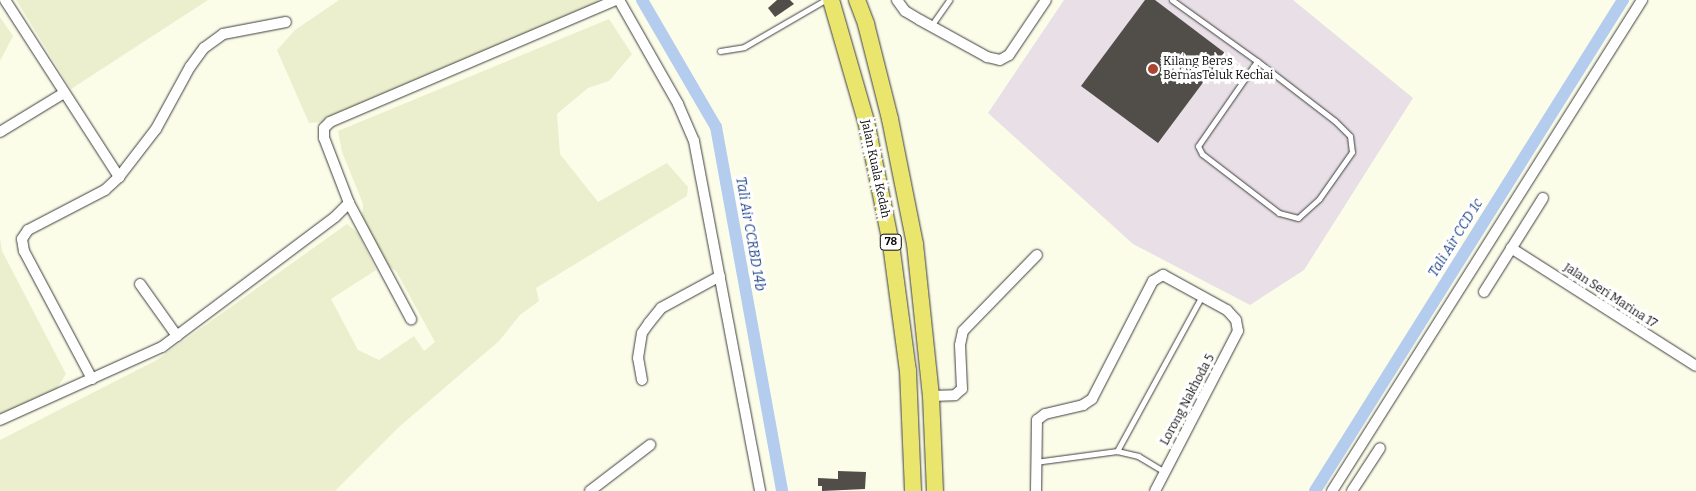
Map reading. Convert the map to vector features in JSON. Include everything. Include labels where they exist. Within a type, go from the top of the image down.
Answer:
[{"type":"main road","name":"Jalan Kuala Kedah","points":[[831,0],[866,121],[891,244],[908,371],[913,491]]},
{"type":"main road","name":"Jalan Kuala Kedah","points":[[858,0],[866,24],[915,244],[931,396],[935,491]]},
{"type":"street","points":[[5,0],[120,177]]},
{"type":"street","points":[[411,319],[349,203],[326,145],[324,128],[330,122],[618,0],[678,104],[694,141],[760,491]]},
{"type":"street","points":[[897,0],[906,11],[931,26],[987,57],[1000,60],[1009,55],[1046,0]]},
{"type":"street","points":[[1332,491],[1642,0]]},
{"type":"street","points":[[92,379],[24,251],[22,239],[28,230],[105,190],[120,177],[156,129],[190,67],[204,48],[223,34],[286,22]]},
{"type":"street","points":[[0,132],[64,93]]},
{"type":"street","points":[[1484,292],[1543,198]]},
{"type":"street","points":[[0,420],[152,353],[177,336],[349,203]]},
{"type":"street","name":"Jalan Seri Marina 17","points":[[1512,248],[1696,366]]},
{"type":"street","points":[[931,396],[955,395],[962,389],[960,345],[963,331],[1037,255]]},
{"type":"street","points":[[642,380],[638,358],[642,333],[649,322],[669,303],[720,276]]},
{"type":"street","points":[[1036,491],[1034,462],[1037,420],[1044,414],[1084,405],[1092,399],[1152,281],[1166,276],[1203,296]]},
{"type":"street","points":[[140,284],[177,336]]},
{"type":"street","name":"Lorong Nakhoda 5","points":[[1155,491],[1238,331],[1236,320],[1227,310],[1203,296]]},
{"type":"street","points":[[590,491],[650,444]]},
{"type":"street","points":[[1352,491],[1380,448]]},
{"type":"lane","points":[[720,51],[744,47],[825,0]]},
{"type":"lane","points":[[931,26],[949,0]]},
{"type":"lane","points":[[1172,0],[1257,61],[1335,120],[1347,132],[1353,146],[1352,152],[1319,199],[1298,218],[1279,213],[1202,154],[1198,146],[1257,61]]},
{"type":"lane","points":[[1117,451],[1203,296]]},
{"type":"lane","points":[[1034,462],[1117,451],[1138,456],[1165,472]]},
{"type":"shaded area","points":[[1064,0],[1293,0],[1413,98],[1304,270],[1250,305],[1133,244],[988,113]]},
{"type":"green space","points":[[16,0],[208,0],[71,89]]},
{"type":"green space","points":[[339,0],[599,0],[597,4],[323,122],[309,123],[277,50],[295,30]]},
{"type":"green space","points":[[0,17],[13,36],[0,61]]},
{"type":"green space","points":[[609,19],[632,54],[609,81],[588,88],[557,114],[560,154],[598,202],[667,163],[688,187],[687,196],[536,288],[539,301],[520,315],[499,341],[399,427],[335,491],[0,491],[0,440],[155,361],[347,224],[358,233],[376,270],[331,299],[358,350],[379,360],[414,336],[424,351],[435,342],[396,271],[383,263],[362,219],[363,204],[342,152],[338,131]]},
{"type":"green space","points":[[0,238],[2,251],[66,374],[56,390],[0,415]]},
{"type":"building","points":[[777,0],[790,0],[794,4],[775,17],[768,8]]},
{"type":"building","name":"Kilang Beras BernasTeluk Kechai","points":[[1145,0],[1155,0],[1225,53],[1158,143],[1081,86]]},
{"type":"building","points":[[838,471],[866,472],[865,489],[822,491],[822,486],[818,486],[818,478],[838,479]]},
{"type":"waterway","name":"Tali Air CCRBD 14b","points":[[642,0],[716,127],[782,491]]},
{"type":"waterway","name":"Tali Air CCD 1c","points":[[1315,491],[1623,0]]},
{"type":"place","name":"Kilang Beras BernasTeluk Kechai","points":[[1153,69]]}]
